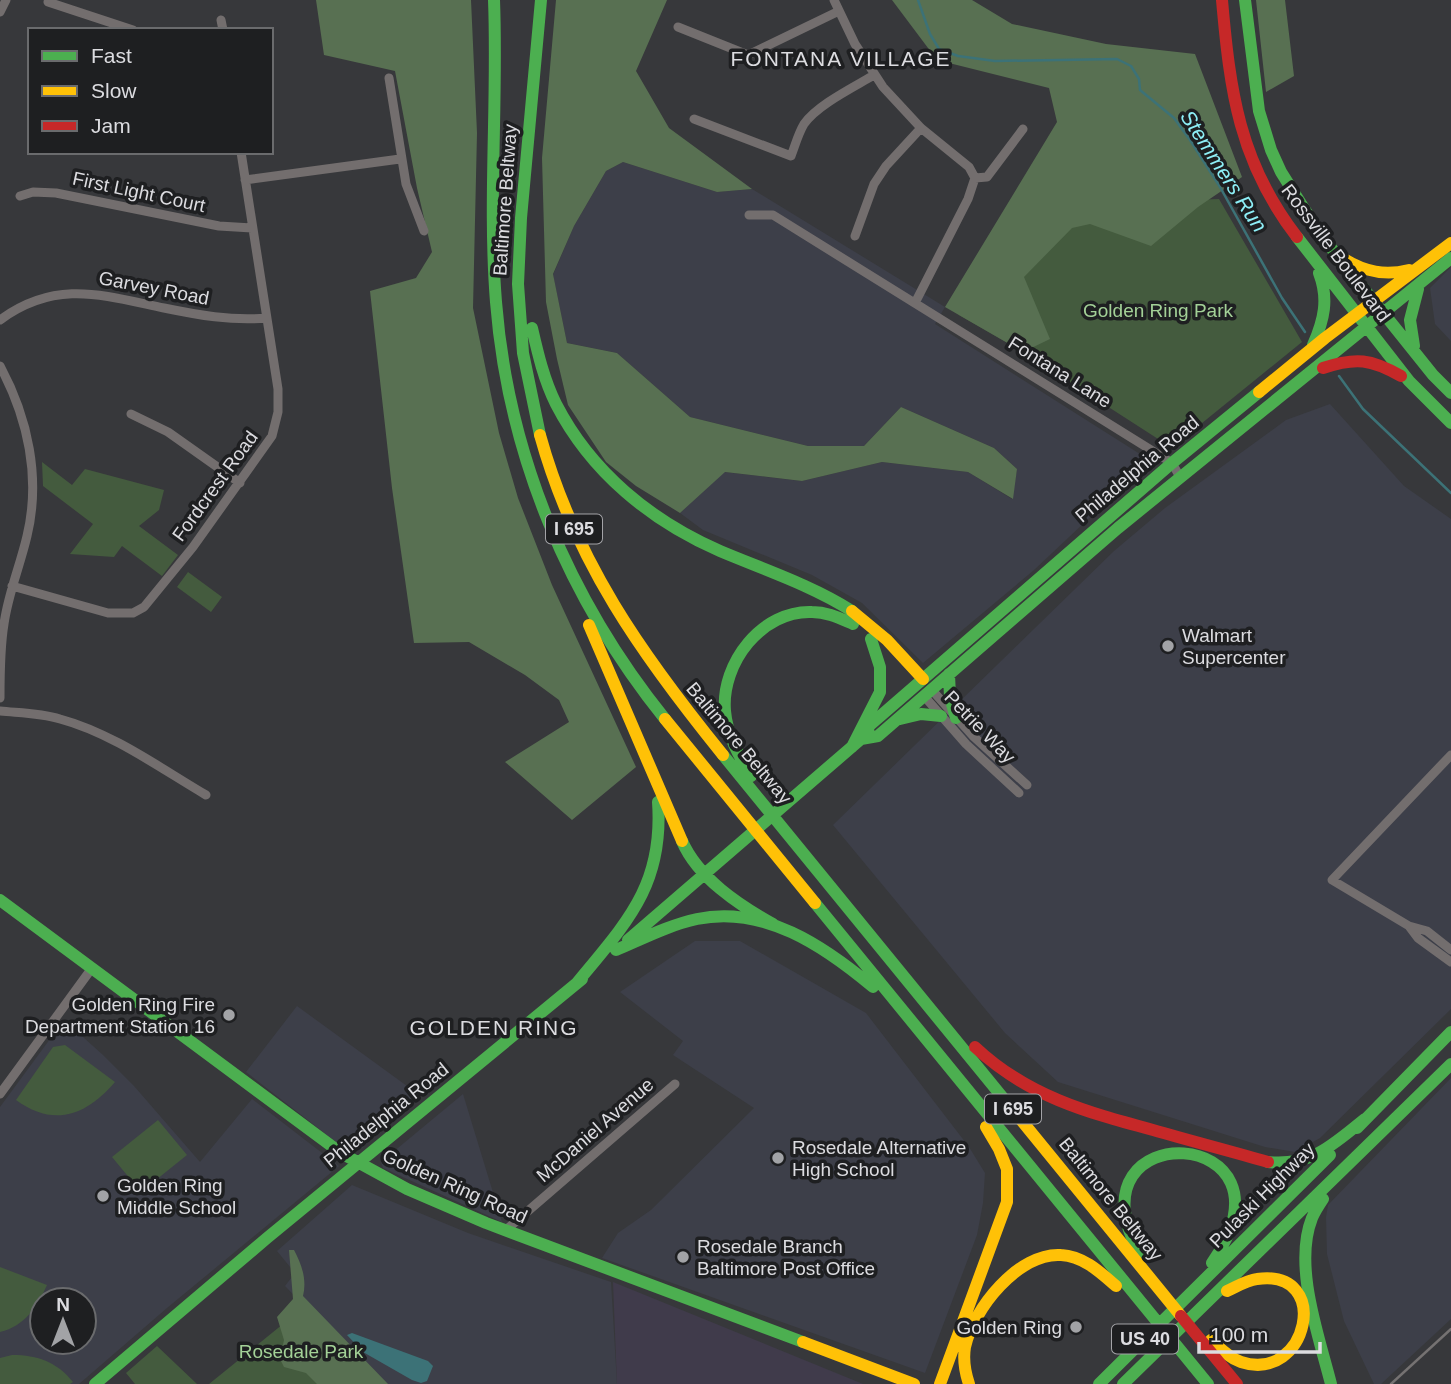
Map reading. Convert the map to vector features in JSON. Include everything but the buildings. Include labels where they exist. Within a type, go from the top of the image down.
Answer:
[{"type":"main road","name":"Baltimore Beltway","points":[[494,0],[497,106],[495,267],[500,343],[510,402],[533,486],[548,527],[578,591],[650,701],[1145,1310],[1174,1338],[1184,1359]]},
{"type":"main road","name":"Baltimore Beltway","points":[[541,0],[518,260],[523,348],[541,435],[570,520],[594,573],[632,637],[705,734],[776,817],[1155,1283],[1205,1340],[1237,1384]]},
{"type":"main road","name":"Rossville Boulevard","points":[[1222,0],[1233,96],[1248,152],[1271,200],[1409,381],[1451,422]]},
{"type":"main road","name":"Rossville Boulevard","points":[[1245,0],[1252,72],[1264,129],[1283,178],[1332,251],[1451,393]]},
{"type":"main road","points":[[524,184],[528,303],[537,355],[551,394],[590,457],[632,500],[667,524],[717,550],[828,597],[850,610],[880,633],[923,688]]},
{"type":"main road","name":"Philadelphia Road","points":[[857,743],[878,736],[897,720],[923,688],[1172,463],[1356,313],[1451,243]]},
{"type":"main road","points":[[1308,251],[1327,298],[1322,326],[1310,350]]},
{"type":"main road","points":[[1332,251],[1360,269],[1379,274],[1399,273],[1422,264]]},
{"type":"main road","name":"Philadelphia Road","points":[[95,1384],[733,852],[857,743],[870,724],[949,674],[1180,477],[1451,258]]},
{"type":"main road","points":[[1416,353],[1410,320],[1419,286]]},
{"type":"main road","points":[[1310,373],[1346,360],[1367,360],[1386,366],[1409,381]]},
{"type":"main road","points":[[578,591],[590,630],[686,851],[735,902],[839,958],[911,1020]]},
{"type":"main road","points":[[776,817],[738,752],[728,727],[725,709],[726,689],[736,659],[751,638],[780,618],[799,612],[834,614],[871,639],[923,688]]},
{"type":"main road","points":[[857,743],[880,692],[880,667],[871,639]]},
{"type":"main road","points":[[949,674],[950,698],[956,718]]},
{"type":"main road","points":[[897,720],[921,714],[941,716]]},
{"type":"main road","points":[[576,984],[630,918],[648,887],[655,867],[660,836],[659,806],[652,771]]},
{"type":"main road","name":"Golden Ring Road","points":[[0,900],[316,1135],[358,1163],[415,1193],[506,1230],[914,1384]]},
{"type":"main road","points":[[616,950],[675,925],[700,918],[736,916],[773,923]]},
{"type":"main road","points":[[886,953],[983,1056],[1034,1090],[1071,1107],[1268,1162],[1289,1165],[1320,1154],[1365,1119]]},
{"type":"main road","name":"Pulaski Highway","points":[[1099,1384],[1451,1032]]},
{"type":"main road","points":[[1242,1268],[1273,1226],[1451,1047]]},
{"type":"main road","points":[[940,1384],[1004,1215],[1010,1181],[1007,1162],[945,1062]]},
{"type":"main road","name":"Pulaski Highway","points":[[1123,1384],[1174,1338],[1202,1307],[1451,1064]]},
{"type":"main road","points":[[1155,1283],[1128,1229],[1125,1208],[1130,1182],[1143,1163],[1154,1157],[1181,1150],[1199,1153],[1219,1166],[1230,1181],[1235,1208],[1226,1241],[1191,1293]]},
{"type":"main road","points":[[1331,1384],[1305,1266],[1305,1240],[1317,1205],[1362,1153]]},
{"type":"main road","points":[[951,1384],[979,1315],[1005,1282],[1025,1265],[1050,1255],[1068,1256],[1088,1263],[1145,1310]]},
{"type":"main road","points":[[1202,1307],[1247,1280],[1268,1277],[1286,1282],[1294,1288],[1304,1304],[1304,1329],[1298,1343],[1278,1361],[1254,1365],[1242,1363],[1205,1340]]},
{"type":"main road","points":[[1137,1384],[1174,1338]]},
{"type":"main road","points":[[965,1346],[964,1362],[969,1384]]},
{"type":"main road","points":[[1184,1359],[1194,1384]]},
{"type":"main road","points":[[1184,1359],[1208,1384]]},
{"type":"street","points":[[0,12],[6,0]]},
{"type":"street","points":[[834,0],[855,44],[874,75],[921,128],[969,167],[975,178],[968,199],[915,303]]},
{"type":"street","points":[[48,2],[127,28]]},
{"type":"street","points":[[678,27],[748,55],[839,11]]},
{"type":"street","points":[[694,119],[791,156],[802,128],[809,119],[874,75]]},
{"type":"street","points":[[389,78],[400,159],[406,184],[424,231]]},
{"type":"street","points":[[855,236],[874,184],[921,128]]},
{"type":"street","points":[[975,178],[987,177],[1023,129]]},
{"type":"street","name":"Fordcrest Road","points":[[12,586],[108,613],[126,614],[140,610],[154,598],[272,436],[277,420],[278,389],[241,154]]},
{"type":"street","points":[[244,180],[400,159]]},
{"type":"street","name":"First Light Court","points":[[20,196],[33,192],[57,193],[219,226],[252,229]]},
{"type":"street","name":"Fontana Lane","points":[[749,215],[773,215],[1172,463],[1180,477]]},
{"type":"street","name":"Garvey Road","points":[[0,320],[34,300],[75,293],[102,295],[220,318],[266,318]]},
{"type":"street","points":[[0,366],[23,419],[29,442],[32,475],[30,520],[12,586],[3,633],[0,698]]},
{"type":"street","points":[[131,414],[168,432],[240,483]]},
{"type":"street","name":"Petrie Way","points":[[923,688],[941,716],[966,744],[1019,793]]},
{"type":"street","name":"Petrie Way","points":[[923,688],[1027,785]]},
{"type":"street","points":[[0,711],[52,717],[85,728],[110,739],[206,795]]},
{"type":"street","points":[[1451,755],[1332,880],[1409,926],[1427,931],[1451,950]]},
{"type":"street","points":[[1409,926],[1418,938],[1451,962]]},
{"type":"street","points":[[0,1094],[92,968]]},
{"type":"street","name":"McDaniel Avenue","points":[[506,1230],[675,1084]]},
{"type":"shaded area","points":[[623,162],[717,192],[752,189],[945,307],[935,324],[1151,461],[1142,474],[1102,506],[1034,570],[923,663],[862,603],[812,575],[703,530],[680,513],[724,472],[802,481],[882,462],[968,472],[1012,499],[1017,469],[994,448],[901,407],[864,446],[808,446],[690,417],[617,353],[567,343],[553,275],[574,226],[606,171]]},
{"type":"shaded area","points":[[1451,267],[1451,341],[1435,324],[1430,288]]},
{"type":"shaded area","points":[[1330,404],[1404,486],[1451,519],[1451,1009],[1320,1138],[1295,1152],[1265,1147],[1058,1082],[1005,1033],[833,825],[1114,551],[1165,508],[1286,420]]},
{"type":"shaded area","points":[[695,941],[740,941],[866,1013],[969,1147],[985,1173],[977,1235],[925,1373],[602,1258],[618,1233],[651,1210],[754,1108],[673,1055],[683,1041],[620,992]]},
{"type":"shaded area","points":[[297,1006],[418,1094],[362,1148],[345,1149],[246,1072]]},
{"type":"shaded area","name":"Golden Ring Middle School","points":[[64,1020],[134,1086],[200,1162],[252,1099],[339,1166],[79,1384],[0,1384],[0,1107]]},
{"type":"shaded area","points":[[1451,1078],[1451,1319],[1381,1384],[1374,1384],[1344,1321],[1327,1254],[1328,1205]]},
{"type":"shaded area","points":[[463,1094],[502,1222],[383,1168],[381,1162]]},
{"type":"shaded area","points":[[352,1185],[468,1233],[611,1282],[617,1384],[380,1384],[285,1286],[295,1273],[277,1251]]},
{"type":"shaded area","points":[[613,1282],[863,1384],[617,1384]]},
{"type":"green space","points":[[316,0],[471,0],[477,133],[473,308],[499,433],[518,498],[552,585],[636,767],[572,820],[505,762],[569,722],[559,700],[525,675],[469,642],[414,643],[392,488],[370,291],[416,278],[432,252],[395,71],[324,55]]},
{"type":"green space","points":[[556,0],[667,0],[636,71],[669,128],[752,189],[717,192],[623,162],[606,171],[574,226],[553,274],[567,343],[617,353],[690,417],[808,446],[864,446],[901,407],[994,448],[1017,469],[1013,499],[968,472],[882,462],[802,481],[725,472],[680,513],[636,486],[606,462],[568,405],[546,302],[542,158]]},
{"type":"green space","points":[[892,0],[972,0],[1012,24],[1106,44],[1195,54],[1242,177],[1198,207],[1151,246],[1090,224],[1072,228],[1024,277],[1050,339],[1023,352],[945,307],[1057,122],[1049,88],[937,60]]},
{"type":"green space","points":[[1256,0],[1285,0],[1294,76],[1266,92]]},
{"type":"green space","name":"Golden Ring Park","points":[[1219,199],[1302,342],[1175,445],[1169,446],[1023,352],[959,315],[1016,207]]},
{"type":"green space","points":[[42,462],[72,485],[85,469],[164,490],[159,510],[139,526],[178,555],[162,576],[122,546],[114,557],[70,554],[93,524],[43,486]]},
{"type":"green space","points":[[188,572],[222,597],[211,612],[177,587]]},
{"type":"green space","points":[[65,1045],[115,1082],[93,1103],[69,1114],[44,1114],[16,1100],[53,1047]]},
{"type":"green space","points":[[158,1120],[187,1155],[141,1192],[112,1157]]},
{"type":"green space","name":"Rosedale Park","points":[[289,1250],[294,1250],[301,1267],[304,1278],[303,1296],[388,1384],[317,1384],[306,1373],[284,1367],[280,1359],[284,1340],[277,1317],[293,1299]]},
{"type":"green space","points":[[0,1267],[47,1285],[28,1286],[28,1315],[16,1325],[0,1332]]},
{"type":"green space","name":"Rosedale Park","points":[[304,1307],[380,1384],[209,1384]]},
{"type":"green space","name":"Rosedale Park","points":[[157,1346],[197,1384],[135,1384],[126,1373]]},
{"type":"green space","points":[[12,1355],[30,1356],[46,1361],[60,1369],[73,1382],[0,1384],[0,1358]]},
{"type":"water","points":[[352,1333],[428,1361],[433,1366],[427,1381],[421,1383],[412,1380],[363,1352],[347,1335]]},
{"type":"waterway","name":"Stemmers Run","points":[[918,0],[930,34],[939,49],[958,56],[995,61],[1117,59],[1131,66],[1139,79],[1140,90],[1174,118],[1190,140],[1220,187],[1282,298],[1305,332]]},
{"type":"waterway","name":"Stemmers Run","points":[[1339,376],[1363,409],[1451,493]]},
{"type":"railway","points":[[1391,1384],[1451,1329]]},
{"type":"traffic: fast","points":[[494,0],[494,264],[503,359],[514,415],[529,470],[573,575],[600,625],[665,719]]},
{"type":"traffic: fast","points":[[540,435],[523,353],[518,284],[521,218],[541,0]]},
{"type":"traffic: fast","points":[[1245,0],[1259,111],[1281,172],[1320,234],[1433,375],[1451,393]]},
{"type":"traffic: fast","points":[[1297,237],[1409,381],[1451,423]]},
{"type":"traffic: fast","points":[[861,739],[878,736],[1118,528],[1451,258]]},
{"type":"traffic: fast","points":[[1313,345],[1324,309],[1324,292],[1319,273]]},
{"type":"traffic: fast","points":[[1414,346],[1410,320],[1418,289]]},
{"type":"traffic: fast","points":[[532,328],[545,376],[570,429],[625,492],[670,525],[695,539],[804,586],[852,611]]},
{"type":"traffic: fast","points":[[628,940],[861,739],[870,725],[1172,463],[1259,392]]},
{"type":"traffic: fast","points":[[751,776],[731,737],[725,711],[730,675],[748,643],[761,630],[794,614],[823,613],[853,624]]},
{"type":"traffic: fast","points":[[852,747],[880,692],[880,667],[871,639]]},
{"type":"traffic: fast","points":[[949,674],[950,697],[956,718]]},
{"type":"traffic: fast","points":[[900,719],[921,714],[941,716]]},
{"type":"traffic: fast","points":[[723,755],[1017,1115]]},
{"type":"traffic: fast","points":[[576,984],[626,922],[648,880],[655,857],[658,802]]},
{"type":"traffic: fast","points":[[682,841],[709,879],[733,899],[773,924]]},
{"type":"traffic: fast","points":[[0,900],[341,1153],[407,1189],[486,1223],[803,1342]]},
{"type":"traffic: fast","points":[[815,903],[1208,1384]]},
{"type":"traffic: fast","points":[[616,950],[697,919],[722,916],[746,918],[792,932],[834,957],[873,987]]},
{"type":"traffic: fast","points":[[95,1384],[267,1238],[582,979]]},
{"type":"traffic: fast","points":[[1357,1128],[1451,1032]]},
{"type":"traffic: fast","points":[[1123,1384],[1451,1064]]},
{"type":"traffic: fast","points":[[1268,1162],[1297,1161],[1310,1157],[1332,1145],[1365,1119]]},
{"type":"traffic: fast","points":[[1139,1253],[1125,1208],[1132,1176],[1155,1158],[1184,1153],[1212,1162],[1231,1183],[1234,1217],[1212,1263]]},
{"type":"traffic: fast","points":[[1099,1384],[1330,1155]]},
{"type":"traffic: fast","points":[[1323,1199],[1312,1218],[1305,1257],[1310,1301],[1331,1384]]},
{"type":"traffic: slow","points":[[1259,392],[1325,338],[1451,243]]},
{"type":"traffic: slow","points":[[1344,259],[1375,272],[1409,270]]},
{"type":"traffic: slow","points":[[540,435],[572,524],[614,605],[665,681],[723,755]]},
{"type":"traffic: slow","points":[[852,611],[887,640],[923,679]]},
{"type":"traffic: slow","points":[[589,625],[682,841]]},
{"type":"traffic: slow","points":[[665,719],[815,903]]},
{"type":"traffic: slow","points":[[1017,1115],[1181,1316]]},
{"type":"traffic: slow","points":[[940,1384],[1007,1202],[1007,1169],[986,1127]]},
{"type":"traffic: slow","points":[[969,1384],[964,1356],[970,1332],[988,1300],[1014,1273],[1045,1257],[1069,1256],[1097,1270],[1116,1286]]},
{"type":"traffic: slow","points":[[1211,1340],[1225,1353],[1241,1362],[1264,1364],[1282,1357],[1296,1343],[1303,1325],[1303,1306],[1296,1290],[1281,1280],[1257,1279],[1227,1291]]},
{"type":"traffic: slow","points":[[803,1342],[914,1384]]},
{"type":"traffic: jam","points":[[1222,0],[1234,95],[1250,153],[1277,209],[1297,237]]},
{"type":"traffic: jam","points":[[1323,368],[1354,361],[1372,363],[1401,376]]},
{"type":"traffic: jam","points":[[975,1047],[1015,1078],[1058,1100],[1104,1116],[1268,1162]]},
{"type":"traffic: jam","points":[[1181,1316],[1237,1384]]},
{"type":"place","name":"Walmart Supercenter","points":[[1168,646]]},
{"type":"place","name":"Golden Ring Fire Department Station 16","points":[[229,1015]]},
{"type":"place","name":"Rosedale Alternative High School","points":[[778,1158]]},
{"type":"place","name":"Golden Ring Middle School","points":[[103,1196]]},
{"type":"place","name":"Rosedale Branch Baltimore Post Office","points":[[683,1257]]},
{"type":"place","name":"Golden Ring","points":[[1076,1327]]},
{"type":"district","name":"FONTANA VILLAGE","points":[[841,58]]},
{"type":"district","name":"GOLDEN RING","points":[[494,1027]]}]
